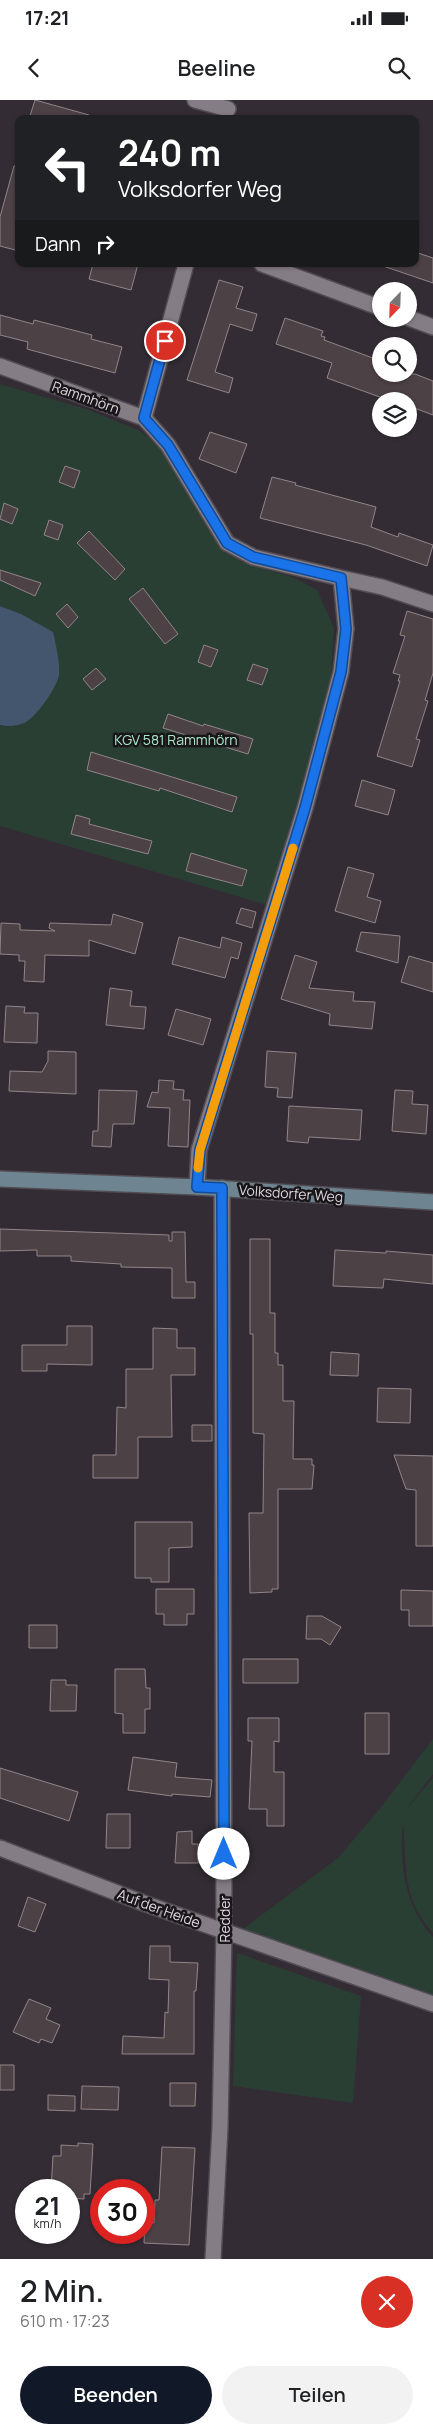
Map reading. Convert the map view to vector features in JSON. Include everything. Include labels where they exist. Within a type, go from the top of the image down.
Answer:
[{"type":"street","points":[[195,100],[228,109]]},
{"type":"street","points":[[144,418],[185,267]]},
{"type":"street","points":[[270,267],[372,305]]},
{"type":"street","points":[[418,321],[433,327]]},
{"type":"street","name":"Rammhörn","points":[[0,366],[144,418],[168,445],[227,543],[253,557],[382,588],[433,604]]},
{"type":"street","points":[[197,1187],[200,1150],[305,808],[341,672],[346,629],[341,578]]},
{"type":"street","name":"Volksdorfer Weg","points":[[0,1179],[222,1188],[433,1202]]},
{"type":"street","name":"Redder","points":[[213,2259],[220,2118],[224,1931],[222,1188]]},
{"type":"street","name":"Auf der Heide","points":[[0,1848],[146,1904],[433,2004]]},
{"type":"green space","name":"KGV 581 Rammhörn","points":[[0,384],[89,410],[140,431],[163,450],[217,541],[241,562],[295,578],[317,590],[334,628],[330,689],[267,905],[0,826],[0,725],[9,727],[21,614],[0,606]]},
{"type":"green space","points":[[433,1739],[433,1774],[403,1813],[433,1778],[433,1933],[422,1919],[410,1894],[403,1823],[402,1854],[403,1869],[410,1898],[423,1925],[433,1937],[433,1996],[259,1936],[268,1933],[257,1935],[243,1929],[338,1858],[378,1811]]},
{"type":"green space","points":[[237,1953],[361,1996],[353,2103],[233,2086]]},
{"type":"water","points":[[0,606],[21,614],[53,632],[58,659],[59,675],[55,687],[46,701],[30,719],[13,726],[0,725]]},
{"type":"building","points":[[35,100],[89,115],[30,115]]},
{"type":"building","points":[[15,166],[15,250],[0,246],[0,217]]},
{"type":"building","points":[[419,253],[433,258],[433,283],[386,267],[419,267]]},
{"type":"building","points":[[92,267],[137,267],[131,290],[89,279]]},
{"type":"building","points":[[219,280],[243,287],[236,308],[257,314],[252,331],[230,324],[215,372],[233,378],[229,393],[187,380]]},
{"type":"building","points":[[0,315],[33,324],[34,320],[92,335],[91,339],[122,347],[115,373],[27,349],[28,342],[0,335]]},
{"type":"building","points":[[285,318],[323,331],[321,336],[325,337],[324,340],[372,358],[372,382],[417,382],[417,375],[433,381],[433,415],[417,409],[417,392],[372,392],[372,394],[327,378],[332,363],[276,344]]},
{"type":"building","points":[[210,432],[247,444],[236,473],[199,459]]},
{"type":"building","points":[[65,466],[80,471],[74,488],[59,482]]},
{"type":"building","points":[[272,477],[376,507],[371,527],[398,537],[399,533],[433,545],[427,566],[366,545],[260,518]]},
{"type":"building","points":[[4,503],[18,509],[12,524],[0,519]]},
{"type":"building","points":[[49,520],[63,525],[58,540],[44,535]]},
{"type":"building","points":[[89,531],[125,569],[115,580],[77,543]]},
{"type":"building","points":[[0,570],[41,583],[35,596],[0,580]]},
{"type":"building","points":[[143,588],[178,634],[165,644],[129,599]]},
{"type":"building","points":[[67,604],[78,617],[68,628],[56,614]]},
{"type":"building","points":[[407,611],[433,619],[433,673],[425,700],[428,701],[416,739],[420,740],[412,767],[377,756],[400,681],[398,681],[400,675],[393,673],[405,636],[400,635]]},
{"type":"building","points":[[204,645],[218,650],[211,667],[198,662]]},
{"type":"building","points":[[253,664],[268,669],[262,685],[247,680]]},
{"type":"building","points":[[96,668],[106,679],[92,690],[83,679]]},
{"type":"building","points":[[168,714],[203,726],[204,724],[253,739],[248,754],[163,728]]},
{"type":"building","points":[[91,752],[237,797],[232,812],[160,788],[159,791],[87,770]]},
{"type":"building","points":[[362,780],[395,790],[388,815],[355,806]]},
{"type":"building","points":[[76,815],[90,819],[89,824],[152,841],[148,854],[71,834]]},
{"type":"building","points":[[191,853],[247,870],[242,886],[186,871]]},
{"type":"building","points":[[348,867],[374,874],[367,897],[381,901],[375,923],[335,911]]},
{"type":"building","points":[[241,908],[256,912],[252,928],[236,923]]},
{"type":"building","points":[[113,914],[143,923],[135,954],[89,940],[89,956],[45,955],[44,982],[24,981],[25,961],[19,961],[19,955],[0,954],[1,923],[20,924],[20,930],[55,931],[49,928],[50,923],[111,925]]},
{"type":"building","points":[[361,932],[400,936],[398,963],[356,951]]},
{"type":"building","points":[[179,937],[220,948],[222,937],[242,943],[238,959],[231,957],[225,978],[172,964]]},
{"type":"building","points":[[295,955],[317,962],[309,988],[354,992],[353,1001],[375,1002],[372,1029],[329,1025],[330,1014],[281,999]]},
{"type":"building","points":[[409,956],[433,963],[433,992],[401,982]]},
{"type":"building","points":[[110,988],[132,991],[130,1006],[146,1007],[144,1029],[106,1025]]},
{"type":"building","points":[[6,1006],[25,1007],[24,1013],[38,1013],[37,1043],[4,1042]]},
{"type":"building","points":[[176,1009],[211,1019],[203,1045],[168,1035]]},
{"type":"building","points":[[48,1051],[76,1052],[76,1094],[9,1091],[10,1071],[42,1072],[48,1061]]},
{"type":"building","points":[[267,1051],[296,1053],[292,1098],[277,1097],[278,1088],[265,1087]]},
{"type":"building","points":[[159,1080],[174,1081],[173,1089],[184,1090],[183,1100],[190,1100],[188,1147],[168,1146],[170,1108],[147,1107],[152,1092],[158,1093]]},
{"type":"building","points":[[99,1090],[137,1091],[134,1124],[113,1124],[111,1147],[92,1146],[93,1131],[98,1131]]},
{"type":"building","points":[[395,1090],[413,1091],[412,1104],[428,1105],[426,1134],[392,1131]]},
{"type":"building","points":[[289,1106],[362,1110],[360,1140],[309,1137],[308,1143],[287,1141]]},
{"type":"building","points":[[0,1229],[169,1235],[169,1241],[172,1241],[172,1232],[185,1232],[186,1282],[195,1282],[195,1298],[172,1298],[172,1268],[121,1267],[121,1264],[71,1261],[71,1256],[37,1256],[37,1250],[0,1251]]},
{"type":"building","points":[[250,1239],[270,1239],[270,1313],[275,1313],[275,1353],[278,1353],[278,1365],[283,1365],[283,1401],[294,1401],[293,1459],[312,1459],[312,1465],[314,1465],[312,1489],[278,1489],[278,1589],[272,1589],[272,1592],[250,1593],[249,1513],[263,1513],[264,1434],[253,1433],[253,1334],[250,1334]]},
{"type":"building","points":[[335,1250],[386,1253],[386,1251],[433,1255],[433,1284],[384,1279],[383,1288],[333,1286]]},
{"type":"building","points":[[67,1326],[92,1326],[92,1365],[47,1364],[47,1371],[22,1371],[22,1345],[67,1345]]},
{"type":"building","points":[[153,1328],[177,1329],[177,1348],[195,1348],[195,1375],[171,1375],[172,1437],[138,1437],[138,1478],[93,1478],[93,1455],[116,1455],[117,1407],[126,1408],[126,1369],[153,1369]]},
{"type":"building","points":[[331,1352],[359,1354],[358,1376],[330,1375]]},
{"type":"building","points":[[378,1388],[411,1389],[410,1423],[377,1422]]},
{"type":"building","points":[[192,1425],[212,1425],[212,1441],[192,1441]]},
{"type":"building","points":[[394,1455],[433,1456],[433,1546],[416,1546],[416,1490],[406,1489]]},
{"type":"building","points":[[135,1522],[192,1522],[192,1547],[169,1548],[169,1582],[151,1582],[151,1578],[135,1578]]},
{"type":"building","points":[[156,1589],[194,1589],[194,1614],[187,1614],[187,1625],[164,1625],[164,1614],[156,1614]]},
{"type":"building","points":[[401,1590],[433,1591],[433,1626],[409,1626],[409,1610],[401,1610]]},
{"type":"building","points":[[307,1616],[322,1616],[341,1627],[330,1645],[321,1639],[306,1639]]},
{"type":"building","points":[[29,1625],[57,1625],[57,1648],[29,1648]]},
{"type":"building","points":[[243,1659],[298,1659],[298,1683],[243,1683]]},
{"type":"building","points":[[115,1669],[145,1669],[146,1688],[150,1688],[150,1709],[145,1709],[145,1733],[123,1733],[123,1714],[115,1713]]},
{"type":"building","points":[[51,1680],[66,1680],[66,1685],[77,1685],[76,1711],[50,1711]]},
{"type":"building","points":[[365,1713],[389,1713],[389,1754],[365,1754]]},
{"type":"building","points":[[248,1718],[279,1718],[279,1742],[274,1741],[274,1772],[284,1772],[284,1826],[267,1826],[267,1809],[249,1809],[252,1741],[248,1741]]},
{"type":"building","points":[[133,1757],[177,1763],[175,1777],[212,1780],[210,1797],[172,1794],[172,1796],[128,1790]]},
{"type":"building","points":[[0,1768],[78,1792],[69,1821],[0,1798]]},
{"type":"building","points":[[107,1814],[130,1814],[130,1848],[106,1848]]},
{"type":"building","points":[[192,1831],[192,1844],[198,1844],[198,1863],[175,1863],[177,1832]]},
{"type":"building","points":[[28,1897],[46,1904],[35,1932],[18,1926]]},
{"type":"building","points":[[150,1946],[170,1946],[170,1962],[198,1963],[196,1991],[194,1991],[194,2054],[122,2054],[123,2036],[164,2038],[165,2012],[168,2013],[169,1980],[149,1979]]},
{"type":"building","points":[[29,1999],[51,2008],[46,2019],[60,2025],[52,2043],[41,2039],[39,2043],[13,2032]]},
{"type":"building","points":[[0,2065],[14,2065],[14,2090],[0,2090]]},
{"type":"building","points":[[170,2083],[196,2083],[195,2106],[170,2106]]},
{"type":"building","points":[[82,2086],[119,2087],[118,2110],[81,2109]]},
{"type":"building","points":[[48,2095],[75,2096],[75,2111],[48,2110]]},
{"type":"building","points":[[78,2143],[93,2144],[90,2194],[84,2194],[84,2199],[80,2199],[80,2179],[52,2179],[53,2156],[61,2156],[61,2145],[78,2146]]},
{"type":"building","points":[[162,2147],[195,2148],[189,2245],[155,2243],[155,2200],[159,2200]]},
{"type":"slow traffic","points":[[198,1168],[200,1150],[244,1002],[293,848]]},
{"type":"route","points":[[165,341],[144,418],[168,445],[227,543],[253,557],[341,578],[346,629],[341,672],[305,808],[200,1150],[197,1187],[222,1188],[224,1854]]}]
